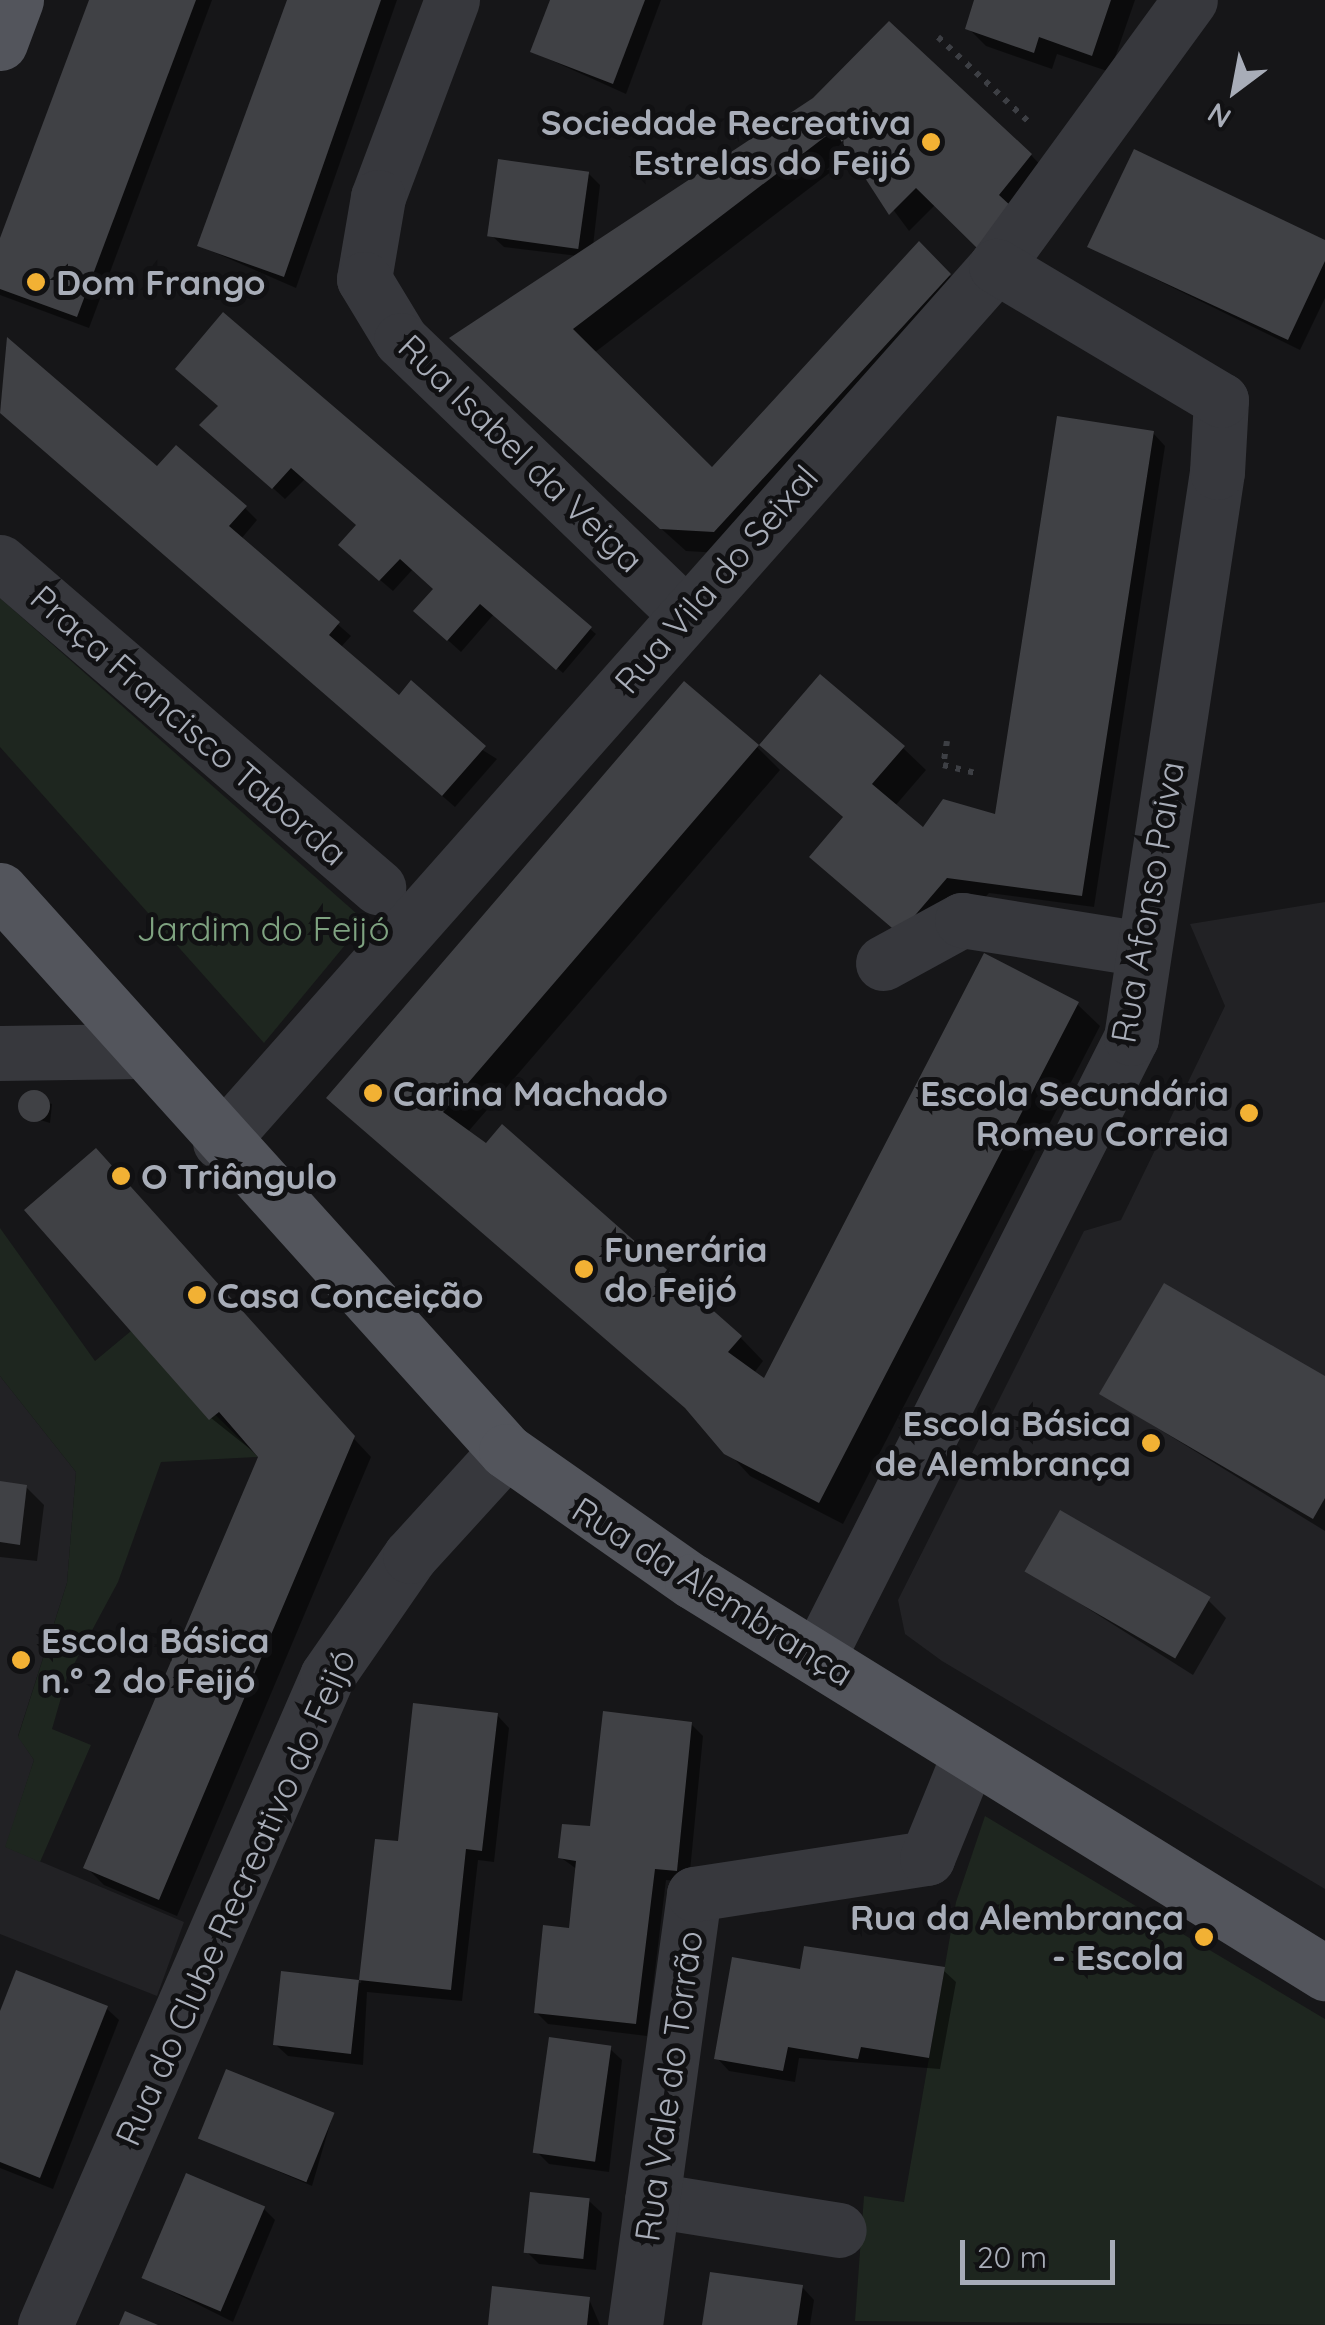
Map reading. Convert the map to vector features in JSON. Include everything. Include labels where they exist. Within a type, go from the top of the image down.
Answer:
[{"type":"main road","points":[[0,42],[16,0]]},
{"type":"main road","points":[[0,890],[220,1142]]},
{"type":"main road","name":"Rua da Alembrança","points":[[220,1142],[506,1452],[580,1508],[968,1754],[1312,1958]]},
{"type":"street","name":"Rua Isabel da Veiga","points":[[452,0],[378,197],[364,279],[401,340],[685,613]]},
{"type":"street","name":"Rua Vila do Seixal","points":[[220,1142],[996,266],[1190,0]]},
{"type":"street","name":"Rua Afonso Paiva","points":[[818,1658],[1130,1038],[1222,400],[996,266]]},
{"type":"street","name":"Praça Francisco Taborda","points":[[0,562],[378,888]]},
{"type":"street","points":[[883,963],[962,920],[1144,949]]},
{"type":"street","points":[[0,1053],[142,1051]]},
{"type":"street","name":"Rua do Clube Recreativo do Feijó","points":[[45,2325],[327,1676],[399,1569],[506,1452]]},
{"type":"street","name":"Rua Vale do Torrão","points":[[635,2325],[694,1894],[928,1858],[968,1754]]},
{"type":"street","points":[[652,2200],[839,2230]]},
{"type":"path","points":[[938,37],[1047,138]]},
{"type":"path","points":[[947,740],[943,766],[980,774]]},
{"type":"shaded area","name":"Escola Básica de Alembrança","points":[[1325,902],[1325,1889],[942,1661],[905,1634],[898,1600],[1084,1231],[1121,1220],[1225,1006],[1190,924]]},
{"type":"shaded area","name":"Escola Básica n.º 2 do Feijó","points":[[0,1376],[76,1472],[67,1583],[18,1736],[34,1760],[6,1847],[184,1922],[157,1996],[0,1934]]},
{"type":"green space","name":"Jardim do Feijó","points":[[0,598],[365,921],[264,1043],[0,747]]},
{"type":"green space","points":[[0,1228],[95,1361],[131,1331],[258,1457],[161,1462],[118,1582],[67,1677],[52,1729],[91,1745],[40,1862],[5,1847],[34,1760],[18,1737],[67,1583],[76,1472],[0,1376]]},
{"type":"green space","points":[[985,1816],[1325,2019],[1325,2325],[855,2321],[864,2196],[904,2202],[956,1902]]},
{"type":"building","points":[[89,0],[196,0],[77,317],[0,289],[0,238]]},
{"type":"building","points":[[287,0],[381,0],[284,277],[197,246]]},
{"type":"building","points":[[550,0],[645,0],[613,84],[530,52]]},
{"type":"building","points":[[974,0],[1111,0],[1092,56],[1039,37],[1034,53],[965,29]]},
{"type":"building","points":[[889,21],[1032,154],[999,195],[1012,207],[977,248],[916,188],[889,215],[834,130],[573,329],[712,467],[919,241],[951,274],[714,532],[660,529],[449,338],[813,98]]},
{"type":"building","points":[[1134,149],[1325,240],[1325,261],[1288,340],[1087,247]]},
{"type":"building","points":[[498,159],[589,172],[578,249],[487,236]]},
{"type":"building","points":[[223,312],[592,627],[556,670],[480,604],[447,641],[413,611],[433,589],[400,559],[379,581],[338,545],[356,525],[291,468],[272,489],[199,425],[218,406],[175,369]]},
{"type":"building","points":[[7,337],[157,466],[176,445],[247,506],[229,526],[340,622],[329,635],[399,695],[411,680],[486,746],[442,796],[0,413]]},
{"type":"building","points":[[1057,416],[1154,431],[1082,896],[947,878],[899,934],[809,857],[843,817],[759,745],[820,674],[905,746],[872,784],[923,827],[943,799],[995,814]]},
{"type":"building","points":[[684,681],[759,745],[443,1112],[486,1143],[502,1124],[742,1336],[728,1352],[764,1378],[984,953],[1079,1002],[819,1503],[724,1454],[685,1408],[326,1098]]},
{"type":"building","points":[[34,1090],[46,1094],[50,1106],[46,1118],[34,1122],[22,1118],[18,1106],[22,1094]]},
{"type":"building","points":[[96,1148],[355,1436],[159,1900],[83,1868],[258,1457],[219,1412],[209,1420],[24,1210]]},
{"type":"building","points":[[1164,1283],[1325,1376],[1325,1498],[1313,1519],[1099,1394]]},
{"type":"building","points":[[0,1481],[27,1485],[20,1545],[0,1542]]},
{"type":"building","points":[[1060,1510],[1211,1597],[1175,1658],[1024,1571]]},
{"type":"building","points":[[413,1703],[498,1713],[482,1851],[466,1849],[451,1990],[359,1980],[375,1839],[398,1841]]},
{"type":"building","points":[[603,1711],[692,1722],[677,1871],[655,1869],[636,2024],[534,2013],[543,1925],[569,1928],[576,1861],[558,1858],[562,1824],[590,1826]]},
{"type":"building","points":[[804,1946],[945,1967],[929,2058],[861,2047],[858,2059],[788,2047],[783,2071],[714,2059],[732,1957],[800,1969]]},
{"type":"building","points":[[16,1970],[108,2006],[40,2178],[0,2162],[0,2011]]},
{"type":"building","points":[[281,1971],[359,1980],[351,2054],[273,2045]]},
{"type":"building","points":[[549,2037],[611,2046],[595,2162],[533,2153]]},
{"type":"building","points":[[226,2069],[334,2113],[306,2182],[198,2139]]},
{"type":"building","points":[[186,2173],[265,2207],[221,2312],[141,2278]]},
{"type":"building","points":[[530,2192],[590,2198],[583,2259],[524,2253]]},
{"type":"building","points":[[710,2272],[803,2285],[797,2325],[702,2325]]},
{"type":"building","points":[[492,2286],[590,2297],[587,2325],[488,2325]]},
{"type":"building","points":[[125,2311],[158,2325],[119,2325]]},
{"type":"place","name":"Sociedade Recreativa Estrelas do Feijó","points":[[931,142]]},
{"type":"place","name":"Dom Frango","points":[[36,282]]},
{"type":"place","name":"Carina Machado","points":[[373,1093]]},
{"type":"place","name":"Escola Secundária Romeu Correia","points":[[1249,1113]]},
{"type":"place","name":"O Triângulo","points":[[121,1176]]},
{"type":"place","name":"Funerária do Feijó","points":[[584,1269]]},
{"type":"place","name":"Casa Conceição","points":[[197,1295]]},
{"type":"place","name":"Escola Básica de Alembrança","points":[[1151,1443]]},
{"type":"place","name":"Escola Básica n.º 2 do Feijó","points":[[21,1660]]},
{"type":"place","name":"Rua da Alembrança - Escola","points":[[1204,1937]]}]
